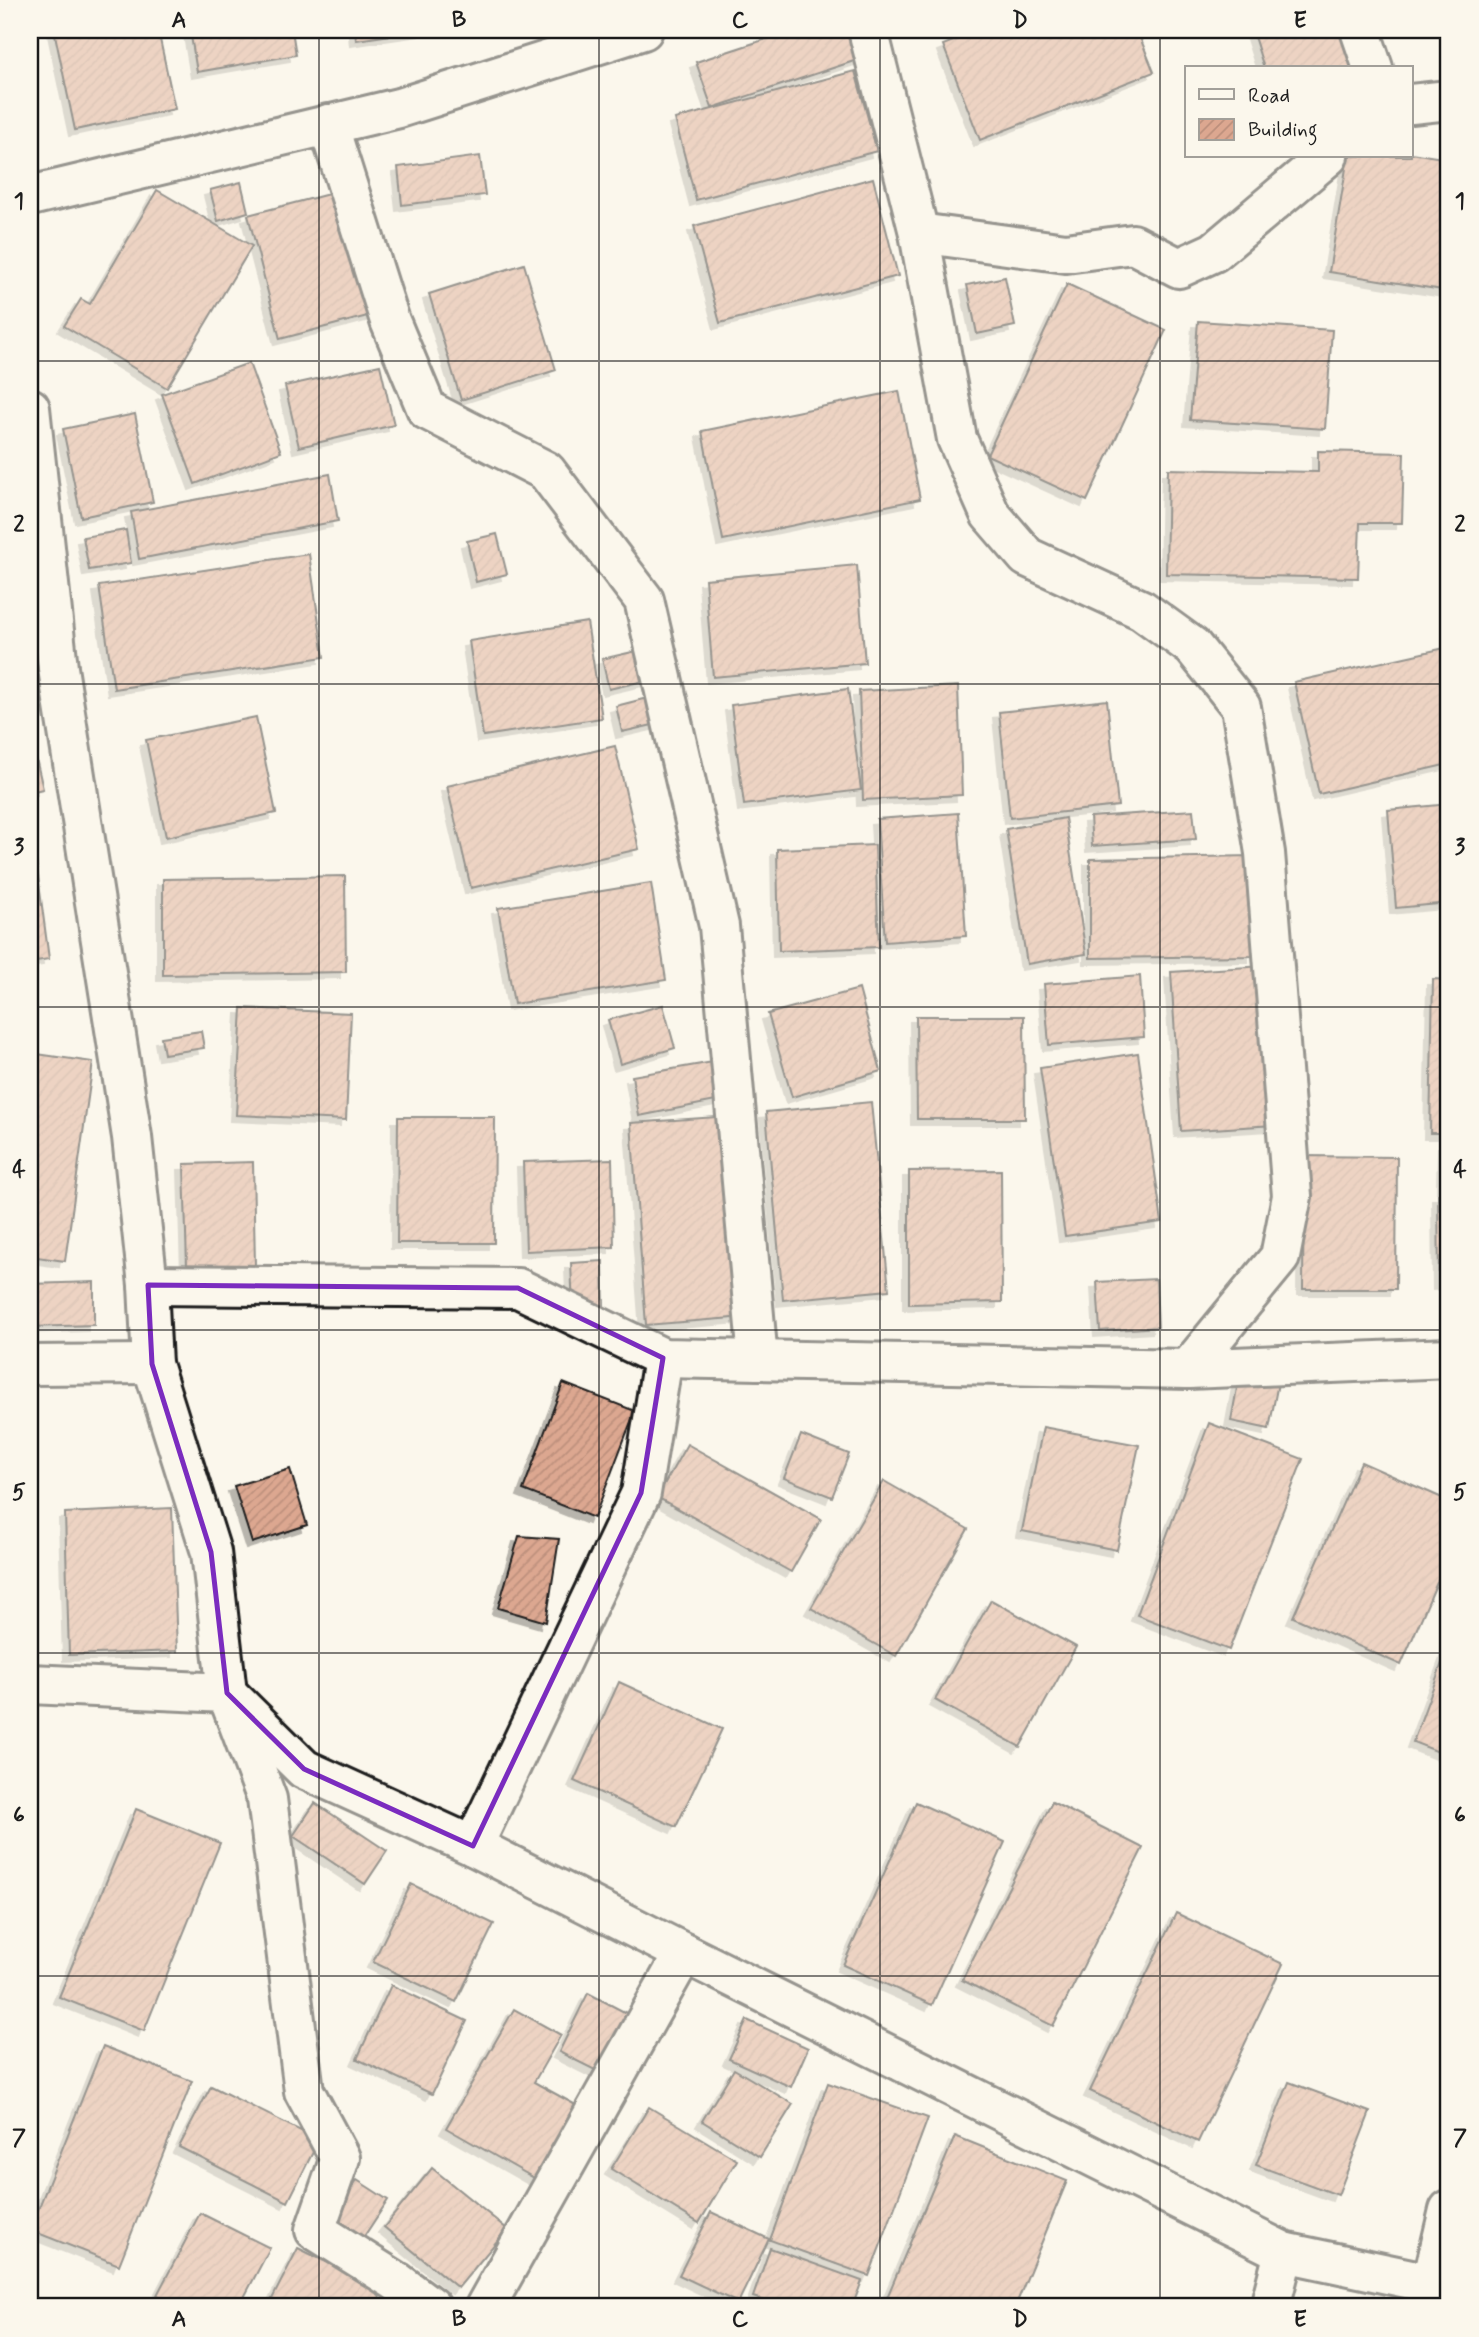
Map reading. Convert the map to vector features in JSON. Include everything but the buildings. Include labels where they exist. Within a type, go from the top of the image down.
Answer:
[{"type":"street","points":[[30,196],[399,108],[643,30]]},
{"type":"street","points":[[868,30],[919,233],[957,439],[990,514],[1027,556],[1142,610],[1193,647],[1241,707],[1265,853],[1292,1196],[1280,1257],[1188,1369]]},
{"type":"street","points":[[1360,30],[1372,66]]},
{"type":"street","points":[[1412,104],[1449,100]]},
{"type":"street","points":[[328,124],[390,321],[427,410],[546,471],[644,600],[719,926],[758,1360]]},
{"type":"street","points":[[919,233],[1066,253],[1133,244],[1179,268],[1214,252],[1326,158]]},
{"type":"street","points":[[30,408],[58,668],[132,1137],[148,1285],[152,1364],[211,1552],[227,1693],[267,1799],[304,2091],[341,2158],[315,2230],[396,2281],[431,2307]]},
{"type":"street","points":[[148,1285],[518,1288],[663,1358],[1188,1369],[1449,1357]]},
{"type":"street","points":[[473,1846],[641,1493],[663,1358]]},
{"type":"street","points":[[30,1365],[152,1364]]},
{"type":"street","points":[[30,1684],[227,1693],[304,1769],[473,1846],[1284,2252],[1441,2285],[1449,2210]]},
{"type":"street","points":[[485,2307],[684,1953]]},
{"type":"street","points":[[1270,2307],[1284,2252]]},
{"type":"highlighted area","points":[[148,1285],[518,1288],[663,1358],[641,1493],[473,1846],[304,1769],[227,1693],[211,1552],[152,1364]]}]
